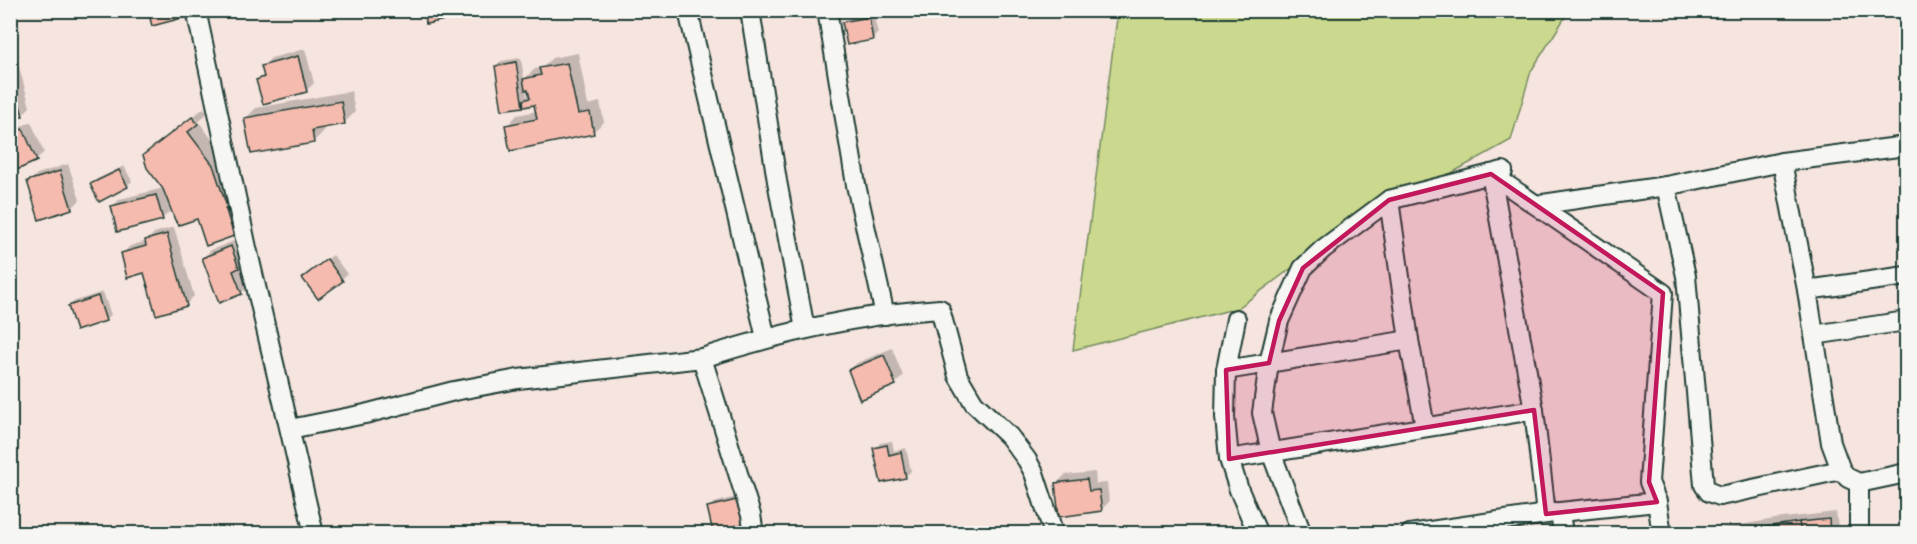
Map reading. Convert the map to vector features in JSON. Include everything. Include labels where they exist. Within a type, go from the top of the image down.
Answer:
[{"type":"street","points":[[195,10],[247,248],[314,534]]},
{"type":"street","points":[[750,10],[777,181],[805,329]]},
{"type":"street","points":[[827,10],[856,185],[885,315]]},
{"type":"street","points":[[688,11],[766,338]]},
{"type":"street","points":[[1536,205],[1666,186],[1782,162],[1906,146]]},
{"type":"street","points":[[1782,162],[1807,290],[1831,442],[1841,470],[1848,478],[1858,483],[1906,474]]},
{"type":"street","points":[[1302,534],[1271,452],[1262,413],[1269,363],[1279,321],[1302,268],[1323,249],[1389,200],[1497,172]]},
{"type":"street","points":[[1497,172],[1536,205],[1664,293],[1649,482],[1657,502],[1662,534]]},
{"type":"street","points":[[1497,172],[1534,410],[1553,513],[1563,534]]},
{"type":"street","points":[[1666,186],[1686,276],[1704,485],[1709,492],[1720,496],[1841,470]]},
{"type":"street","points":[[1389,200],[1409,340],[1425,427]]},
{"type":"street","points":[[1807,290],[1906,276]]},
{"type":"street","points":[[290,429],[365,414],[454,391],[518,379],[702,358],[766,338],[805,329],[885,315],[940,309],[958,376],[974,403],[1009,436],[1027,460],[1034,472],[1054,534]]},
{"type":"street","points":[[1236,319],[1226,370],[1225,417],[1229,459],[1239,490],[1258,534]]},
{"type":"street","points":[[1814,335],[1906,321]]},
{"type":"street","points":[[1226,370],[1409,340]]},
{"type":"street","points":[[702,358],[751,515],[754,534]]},
{"type":"street","points":[[1229,459],[1534,410]]},
{"type":"street","points":[[1858,483],[1859,534]]},
{"type":"street","points":[[1410,534],[1553,513],[1657,502]]},
{"type":"highlighted area","points":[[1491,174],[1663,293],[1649,482],[1657,502],[1546,514],[1534,410],[1229,459],[1226,370],[1269,363],[1279,321],[1303,268],[1389,200]]},
{"type":"green space","points":[[1118,11],[1569,11],[1531,71],[1511,140],[1324,244],[1238,308],[1073,350]]},
{"type":"building","points":[[148,10],[184,10],[186,17],[152,26]]},
{"type":"building","points":[[423,10],[458,10],[459,17],[426,24]]},
{"type":"building","points":[[869,17],[873,40],[847,45],[842,22]]},
{"type":"building","points":[[298,56],[307,92],[263,104],[256,80],[264,77],[261,66]]},
{"type":"building","points":[[516,62],[523,107],[502,110],[495,66]]},
{"type":"building","points":[[567,63],[578,114],[590,112],[594,134],[510,151],[505,125],[537,119],[534,105],[524,107],[523,100],[530,98],[528,90],[525,90],[523,79],[541,75],[539,68]]},
{"type":"building","points":[[10,73],[23,116],[10,119]]},
{"type":"building","points":[[341,101],[345,124],[312,130],[314,143],[251,154],[244,118]]},
{"type":"building","points":[[192,117],[198,124],[188,132],[213,165],[234,236],[206,246],[197,219],[179,225],[175,220],[163,189],[147,168],[143,155]]},
{"type":"building","points":[[23,129],[37,161],[10,173],[10,134]]},
{"type":"building","points":[[119,170],[128,187],[99,202],[90,184]]},
{"type":"building","points":[[60,171],[72,209],[39,220],[27,181]]},
{"type":"building","points":[[156,195],[163,220],[117,232],[111,206]]},
{"type":"building","points":[[167,234],[187,306],[156,315],[144,273],[127,278],[121,253],[146,246],[145,240]]},
{"type":"building","points":[[231,246],[239,268],[233,271],[242,294],[219,303],[202,258]]},
{"type":"building","points":[[327,259],[343,281],[318,299],[302,278]]},
{"type":"building","points":[[98,296],[106,321],[76,331],[68,306]]},
{"type":"building","points":[[884,355],[896,385],[860,400],[848,370]]},
{"type":"building","points":[[887,445],[889,455],[901,452],[906,478],[881,483],[873,448]]},
{"type":"building","points":[[1087,479],[1089,491],[1099,490],[1102,511],[1059,517],[1055,483]]},
{"type":"building","points":[[745,498],[751,522],[713,532],[707,507]]},
{"type":"building","points":[[1829,519],[1830,534],[1801,534],[1799,522]]},
{"type":"building","points":[[1799,522],[1801,534],[1767,534],[1766,527]]},
{"type":"building","points":[[1766,527],[1767,534],[1735,534],[1735,531]]}]
